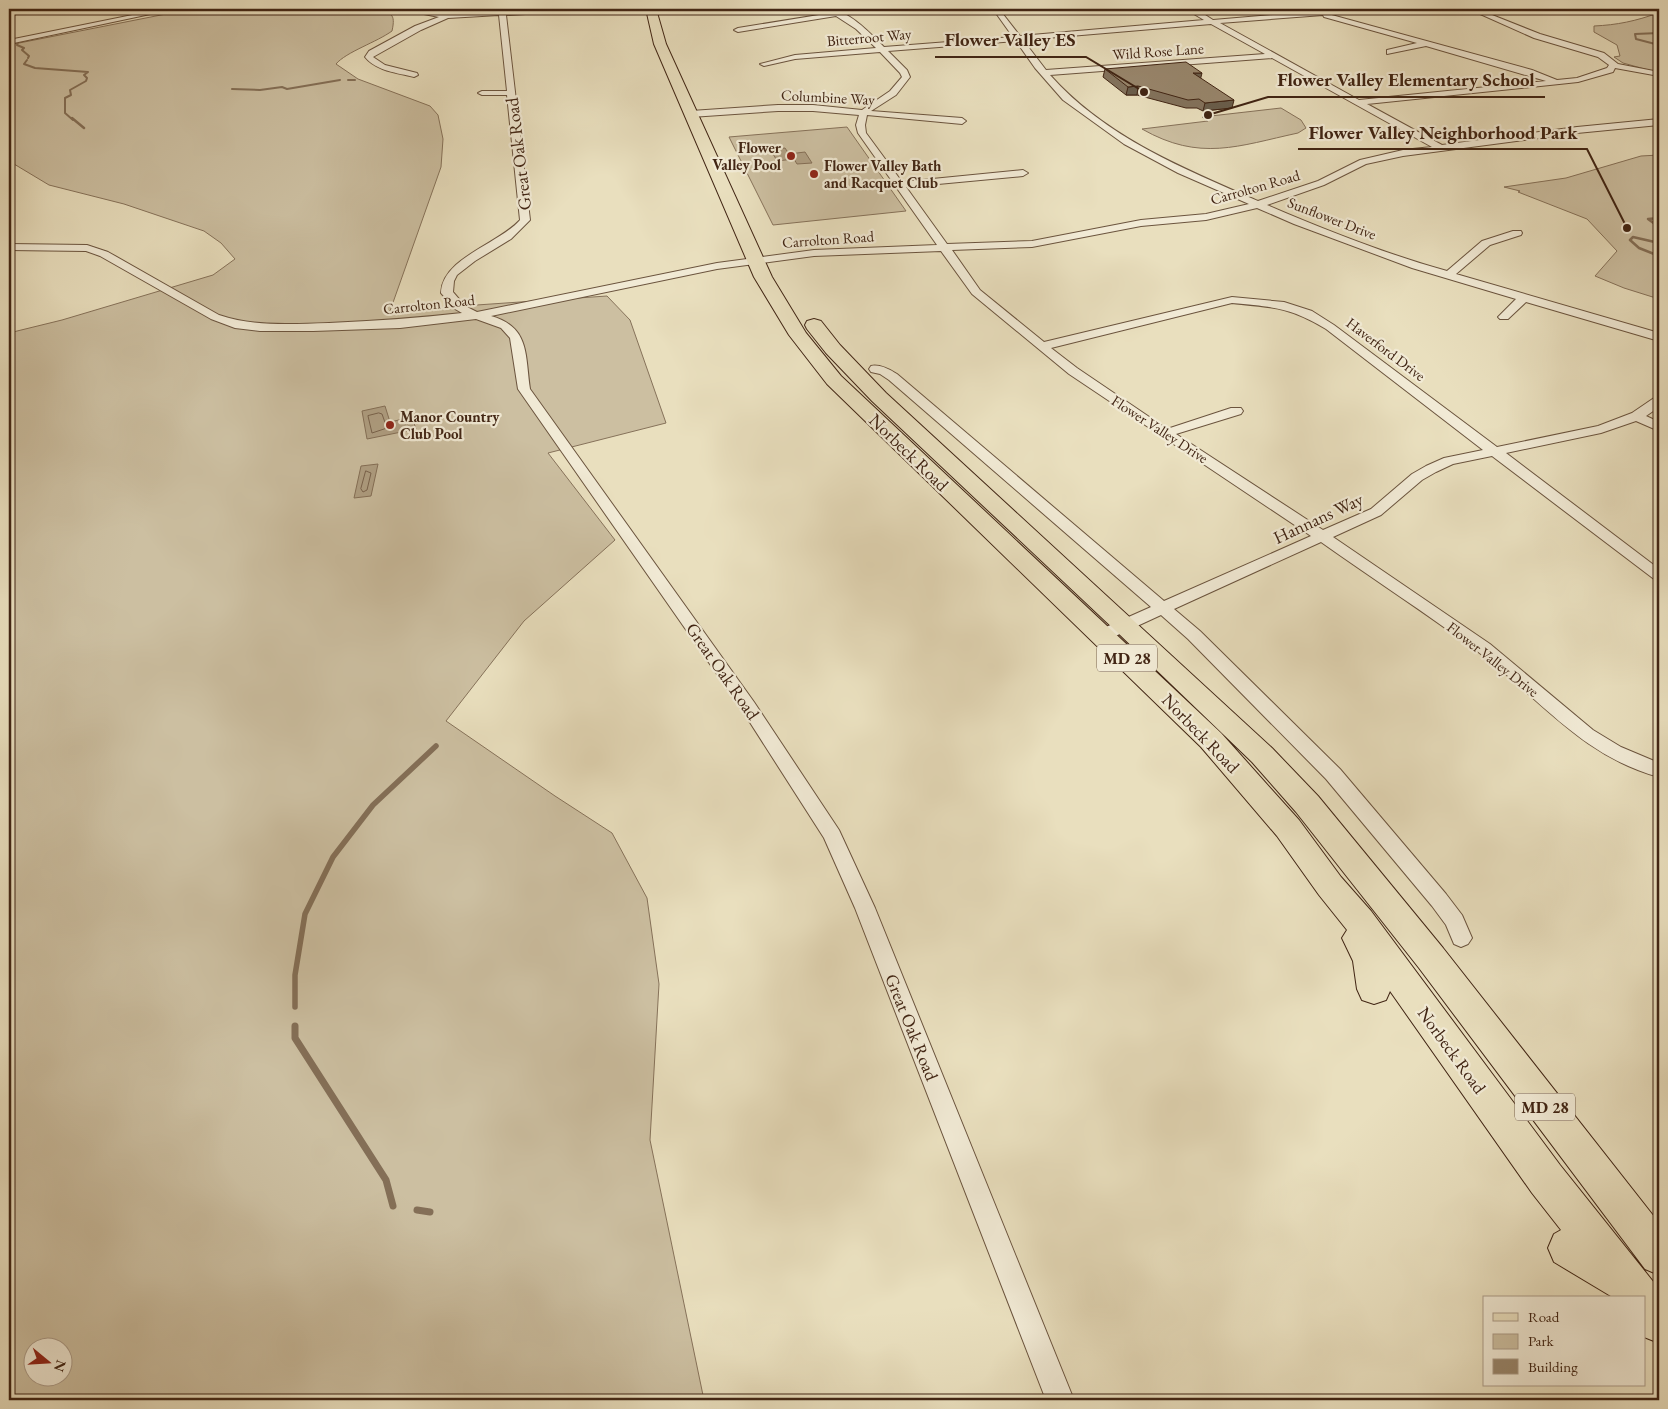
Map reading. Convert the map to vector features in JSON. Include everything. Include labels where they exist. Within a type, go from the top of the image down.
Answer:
[{"type":"main road","points":[[9,12],[25,9]]},
{"type":"main road","name":"Norbeck Road","points":[[651,9],[665,74],[696,126],[765,259],[788,286],[832,349],[1114,630],[1288,828],[1330,886],[1359,921],[1546,1179],[1637,1295]]},
{"type":"main road","name":"Norbeck Road","points":[[664,9],[696,126]]},
{"type":"main road","name":"Norbeck Road","points":[[765,259],[763,277],[798,335],[881,435],[1262,755],[1307,804],[1430,958],[1659,1255]]},
{"type":"main road","points":[[1330,886],[1370,961],[1374,988]]},
{"type":"main road","points":[[1568,1248],[1637,1295]]},
{"type":"main road","name":"Norbeck Road","points":[[1646,1306],[1659,1322]]},
{"type":"street","points":[[9,42],[171,9]]},
{"type":"street","points":[[412,9],[450,16],[502,11],[578,9]]},
{"type":"street","points":[[606,9],[640,9]]},
{"type":"street","points":[[829,9],[859,27],[900,67],[906,77],[898,88],[873,103],[865,112]]},
{"type":"street","points":[[947,11],[974,9]]},
{"type":"street","name":"Sunflower Drive","points":[[996,9],[1044,73],[1066,98],[1127,142],[1181,171],[1256,204],[1375,251],[1524,298],[1659,337]]},
{"type":"street","points":[[1193,9],[1196,13],[1440,148]]},
{"type":"street","name":"Bitterroot Way","points":[[764,64],[795,58],[1366,9]]},
{"type":"street","points":[[1472,9],[1537,36],[1601,55],[1611,60],[1613,65]]},
{"type":"street","name":"Great Oak Road","points":[[502,11],[525,220],[512,235],[464,265],[448,281],[447,293],[462,309],[502,324],[513,332],[516,338],[524,389],[748,706],[832,835],[865,908],[1060,1400]]},
{"type":"street","points":[[1316,13],[1529,72],[1558,83]]},
{"type":"street","points":[[738,30],[838,14]]},
{"type":"street","points":[[414,75],[378,64],[370,60],[369,57],[372,53],[418,28],[450,16]]},
{"type":"street","points":[[1390,52],[1425,44]]},
{"type":"street","name":"Wild Rose Lane","points":[[1044,73],[1273,56]]},
{"type":"street","points":[[1613,65],[1659,74]]},
{"type":"street","points":[[1359,102],[1558,83],[1594,76],[1610,70],[1613,65]]},
{"type":"street","points":[[482,93],[510,92]]},
{"type":"street","name":"Columbine Way","points":[[696,126],[813,108],[962,121]]},
{"type":"street","name":"Flower Valley Drive","points":[[865,112],[860,123],[862,133],[976,292],[1097,388],[1323,537],[1484,648],[1587,735],[1615,752],[1659,770]]},
{"type":"street","name":"Carrolton Road","points":[[9,247],[87,248],[104,254],[215,317],[235,324],[260,327],[400,324],[478,315],[717,266],[765,259],[814,253],[1032,244],[1141,224],[1223,214],[1321,183],[1363,162],[1440,148],[1577,130],[1659,122]]},
{"type":"street","points":[[898,184],[1023,173]]},
{"type":"street","points":[[1449,275],[1486,243],[1517,233]]},
{"type":"street","points":[[1504,317],[1524,298]]},
{"type":"street","name":"Haverford Drive","points":[[1043,346],[1232,300],[1280,304],[1308,313],[1659,576]]},
{"type":"street","points":[[875,369],[884,371],[893,377],[1194,635],[1333,774],[1439,900],[1455,921],[1461,938]]},
{"type":"street","name":"Hannans Way","points":[[1114,630],[1376,512],[1417,477],[1450,461],[1601,429],[1637,416],[1659,401]]},
{"type":"street","points":[[1167,434],[1236,411]]},
{"type":"street","points":[[1637,416],[1659,427]]},
{"type":"green space","points":[[226,9],[375,9],[388,13],[393,17],[392,31],[347,55],[336,64],[358,79],[430,106],[438,115],[443,139],[441,167],[390,311],[607,296],[630,320],[666,423],[548,453],[615,540],[524,621],[446,721],[612,833],[647,898],[659,984],[650,1140],[704,1400],[9,1400],[9,333],[62,320],[213,275],[235,259],[221,243],[204,231],[124,204],[49,185],[9,161],[9,45],[171,13]]},
{"type":"green space","points":[[1659,10],[1659,73],[1623,63],[1614,57],[1620,56],[1617,45],[1594,32],[1594,26],[1619,24],[1658,13]]},
{"type":"green space","points":[[1281,108],[1301,120],[1306,128],[1298,133],[1238,146],[1219,148],[1182,145],[1142,129],[1208,121],[1202,117]]},
{"type":"green space","name":"Flower Valley Bath and Racquet Club","points":[[847,127],[906,211],[773,225],[729,137]]},
{"type":"green space","points":[[1659,155],[1659,299],[1595,276],[1617,251],[1587,219],[1518,192],[1520,191],[1504,187],[1566,178],[1641,156]]},
{"type":"water","name":"Flower Valley Pool","points":[[785,148],[789,154],[805,152],[812,163],[797,164],[794,159],[777,161],[771,150]]},
{"type":"water","name":"Manor Country Club Pool","points":[[385,406],[390,422],[412,417],[416,429],[367,439],[362,411]]},
{"type":"water","points":[[378,464],[371,496],[354,498],[361,466]]},
{"type":"building","points":[[1186,62],[1202,73],[1193,73],[1234,100],[1205,103],[1199,99],[1188,100],[1138,86],[1128,87],[1105,69]]},
{"type":"waterway","points":[[1659,33],[1635,34],[1636,39],[1659,45]]},
{"type":"waterway","points":[[18,42],[17,45],[24,48],[22,50],[29,56],[28,58]]},
{"type":"waterway","points":[[27,60],[24,64],[35,68],[88,72],[84,75],[87,78],[86,81],[70,90],[71,95],[65,98],[65,113],[73,120]]},
{"type":"waterway","points":[[232,89],[260,90],[282,87],[287,89],[340,80]]},
{"type":"waterway","points":[[348,80],[355,80]]},
{"type":"waterway","points":[[72,118],[84,128]]},
{"type":"waterway","points":[[1659,218],[1648,219],[1659,227]]},
{"type":"waterway","points":[[1659,243],[1633,237],[1630,240],[1639,248],[1659,256]]},
{"type":"waterway","points":[[295,1007],[295,975],[305,914],[333,857],[373,805],[436,746]]},
{"type":"waterway","points":[[295,1026],[295,1038],[386,1180],[393,1206]]},
{"type":"waterway","points":[[417,1210],[430,1212]]},
{"type":"place","name":"Flower Valley ES","points":[[1144,92]]},
{"type":"place","name":"Flower Valley Elementary School","points":[[1208,115]]},
{"type":"place","name":"Flower Valley Pool","points":[[791,156]]},
{"type":"place","name":"Flower Valley Bath and Racquet Club","points":[[814,174]]},
{"type":"place","name":"Flower Valley Neighborhood Park","points":[[1627,228]]},
{"type":"place","name":"Manor Country Club Pool","points":[[390,425]]}]
